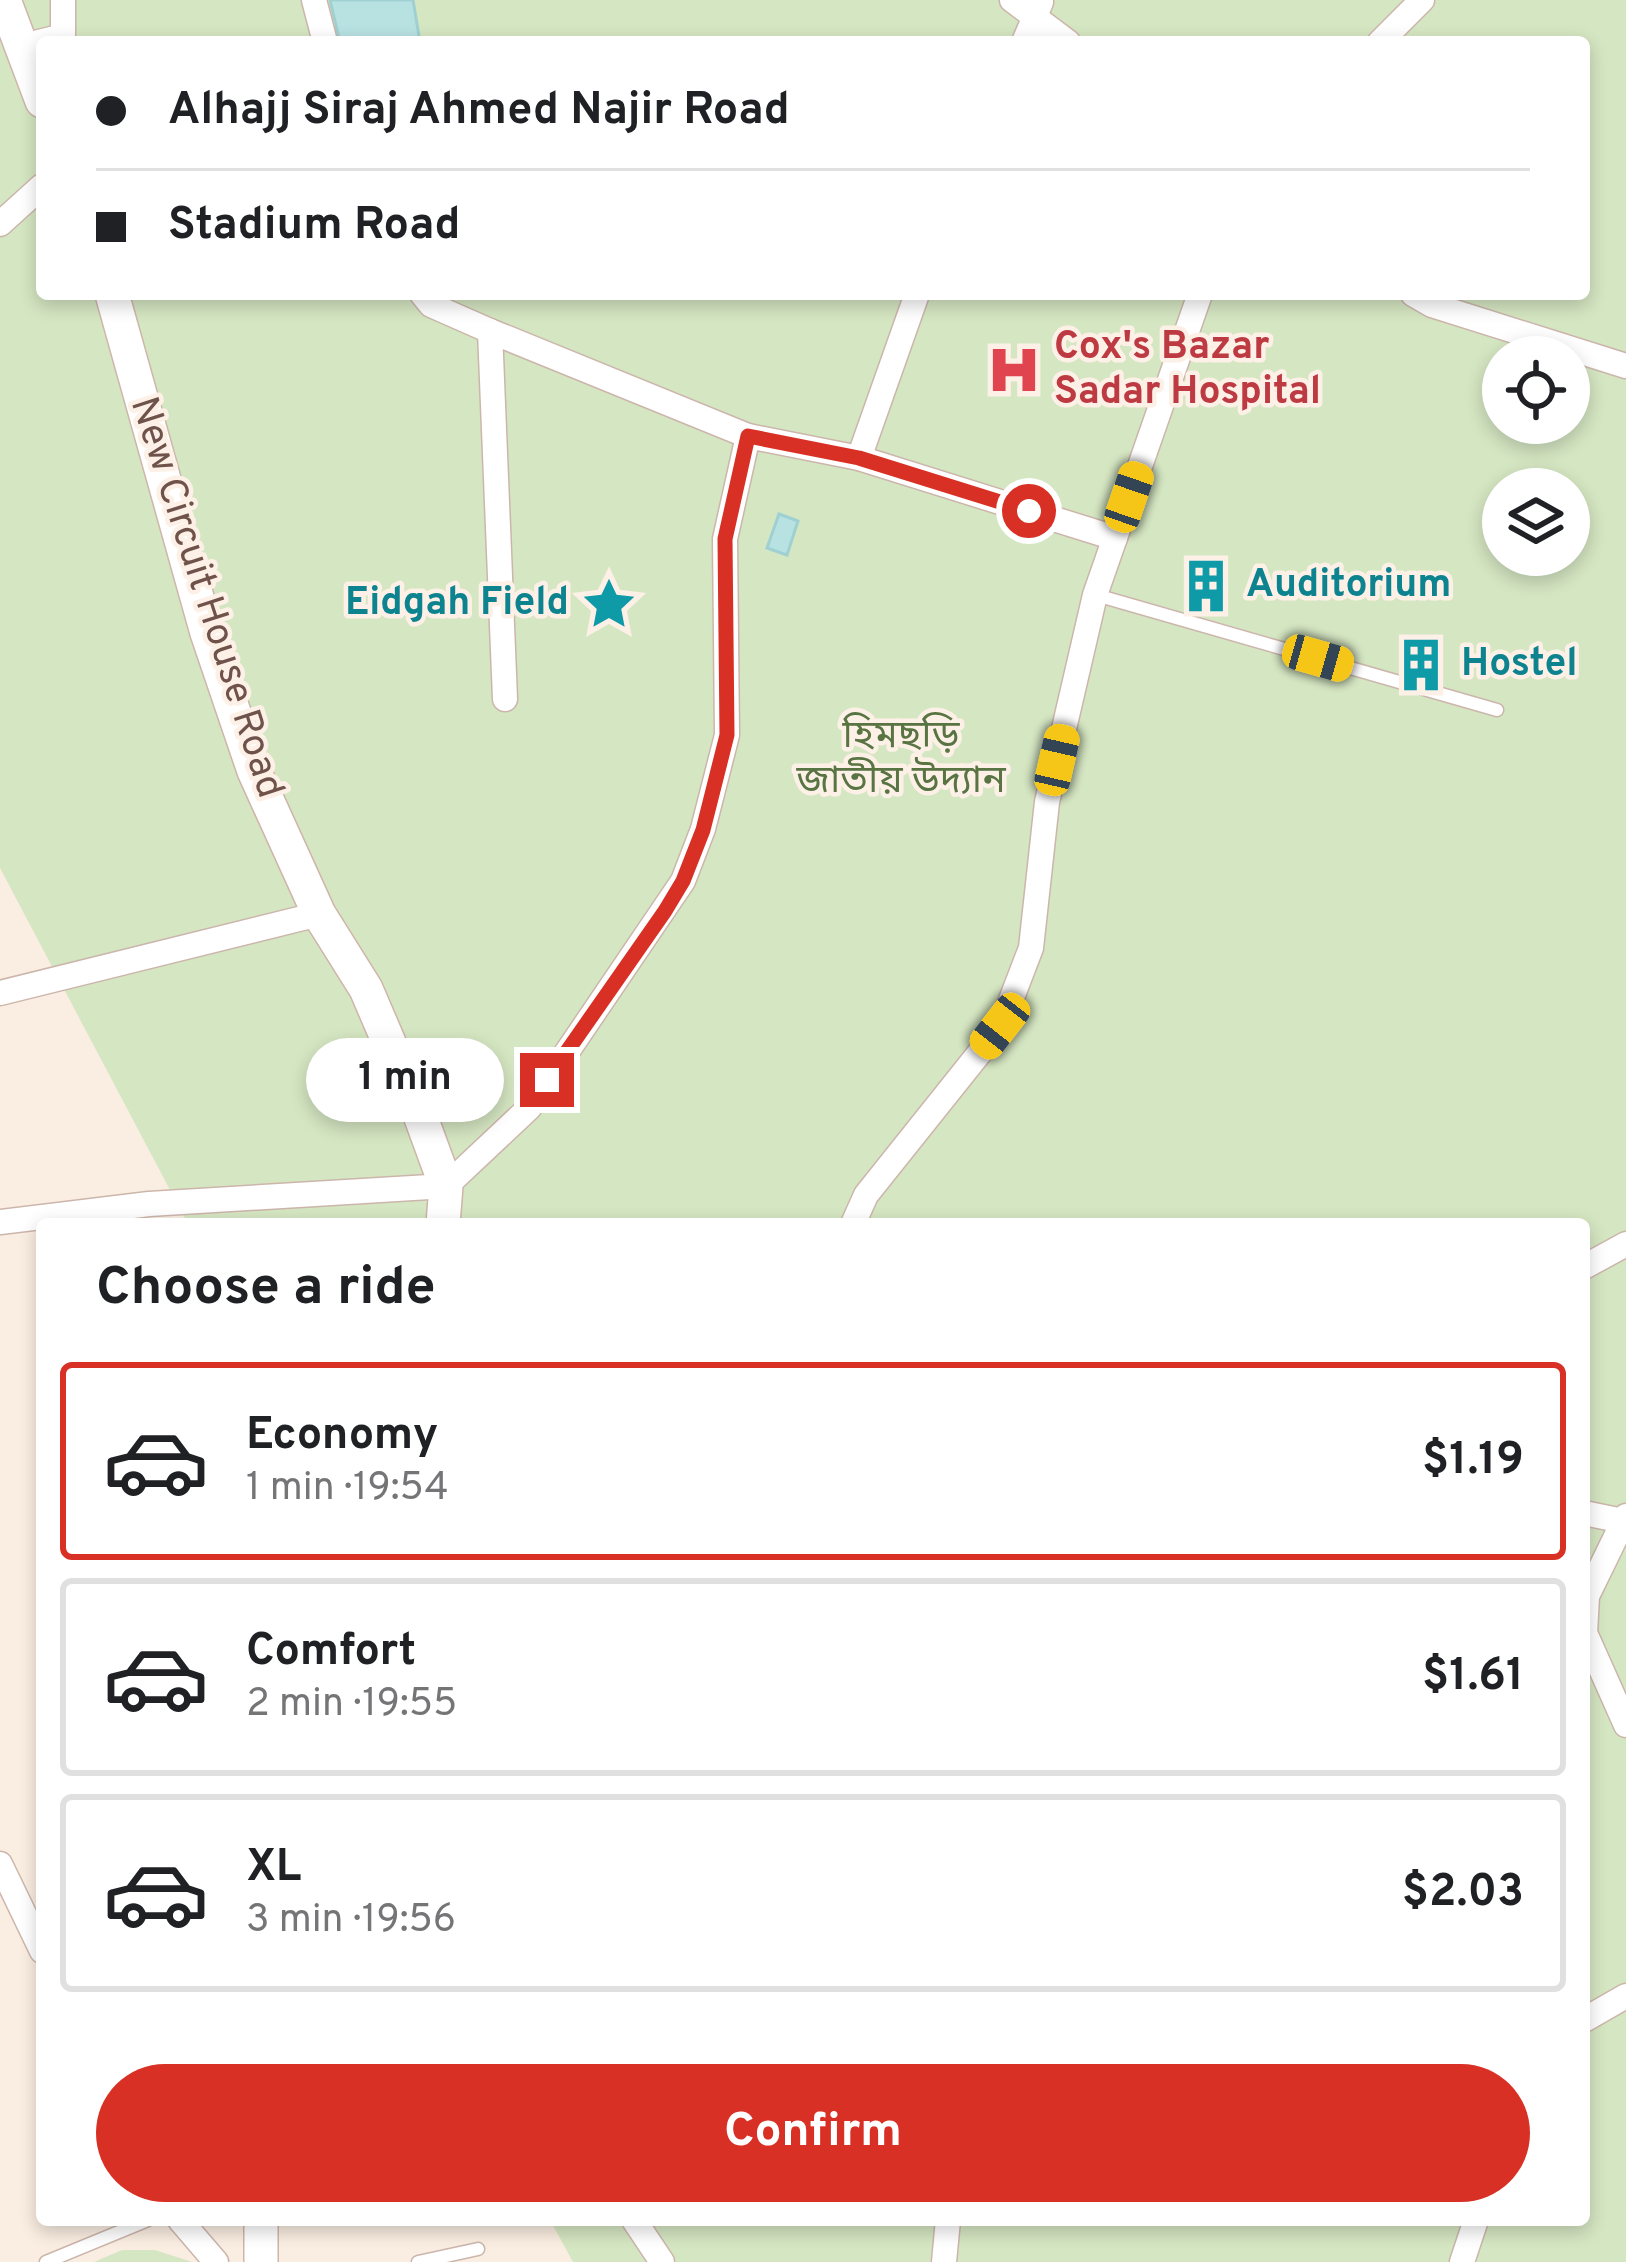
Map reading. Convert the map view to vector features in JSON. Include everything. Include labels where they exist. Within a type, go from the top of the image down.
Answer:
[{"type":"street","points":[[4,0],[36,84]]},
{"type":"street","points":[[63,0],[63,36]]},
{"type":"street","points":[[314,0],[323,36]]},
{"type":"street","points":[[1012,0],[1038,8],[1063,36]]},
{"type":"street","points":[[1386,36],[1422,0]]},
{"type":"street","points":[[1026,36],[1038,8]]},
{"type":"street","points":[[23,46],[36,43]]},
{"type":"street","points":[[0,224],[36,191]]},
{"type":"street","name":"New Circuit House Road","points":[[114,300],[220,672],[254,771],[319,914],[366,988],[459,1218]]},
{"type":"street","points":[[427,300],[490,331],[748,436],[859,458],[1115,538]]},
{"type":"street","points":[[859,458],[915,300]]},
{"type":"street","points":[[856,1218],[866,1195],[1000,1026],[1024,967],[1031,948],[1047,802],[1095,595],[1198,300]]},
{"type":"street","points":[[1423,300],[1626,366]]},
{"type":"street","points":[[490,331],[505,699]]},
{"type":"street","points":[[0,1222],[149,1204],[446,1186],[529,1108],[683,881],[703,830],[727,735],[725,539],[748,436]]},
{"type":"street","points":[[0,993],[319,914]]},
{"type":"street","points":[[443,1218],[446,1186]]},
{"type":"street","points":[[1590,1265],[1626,1244]]},
{"type":"street","points":[[1590,1514],[1625,1518],[1590,1590]]},
{"type":"street","points":[[1590,1642],[1626,1725]]},
{"type":"street","points":[[0,1864],[36,1939]]},
{"type":"street","points":[[1590,2017],[1626,1996]]},
{"type":"street","points":[[185,2226],[216,2262]]},
{"type":"street","points":[[261,2226],[261,2262]]},
{"type":"street","points":[[638,2226],[662,2262]]},
{"type":"street","points":[[944,2262],[947,2226]]},
{"type":"street","points":[[1462,2262],[1474,2226]]},
{"type":"lane","points":[[1095,595],[1497,710]]},
{"type":"lane","points":[[46,2262],[133,2226]]},
{"type":"lane","points":[[418,2262],[478,2249]]},
{"type":"green space","name":"হিমছড়ি জাতীয় উদ্যান","points":[[0,0],[1626,0],[1626,2262],[573,2262],[553,2226],[1590,2226],[1590,1218],[185,1218],[0,868]]},
{"type":"green space","points":[[122,2250],[155,2250],[192,2262],[94,2262]]},
{"type":"water","points":[[330,0],[413,0],[419,36],[339,36]]},
{"type":"water","points":[[779,514],[798,521],[787,555],[767,548]]},
{"type":"place","name":"Cox's Bazar Sadar Hospital","points":[[1014,370]]},
{"type":"place","name":"Auditorium","points":[[1206,586]]},
{"type":"place","name":"Eidgah Field","points":[[609,604]]},
{"type":"place","name":"Hostel","points":[[1421,665]]},
{"type":"route","points":[[547,1080],[665,911],[703,830],[727,735],[725,539],[748,436],[859,458],[1029,511]]}]
